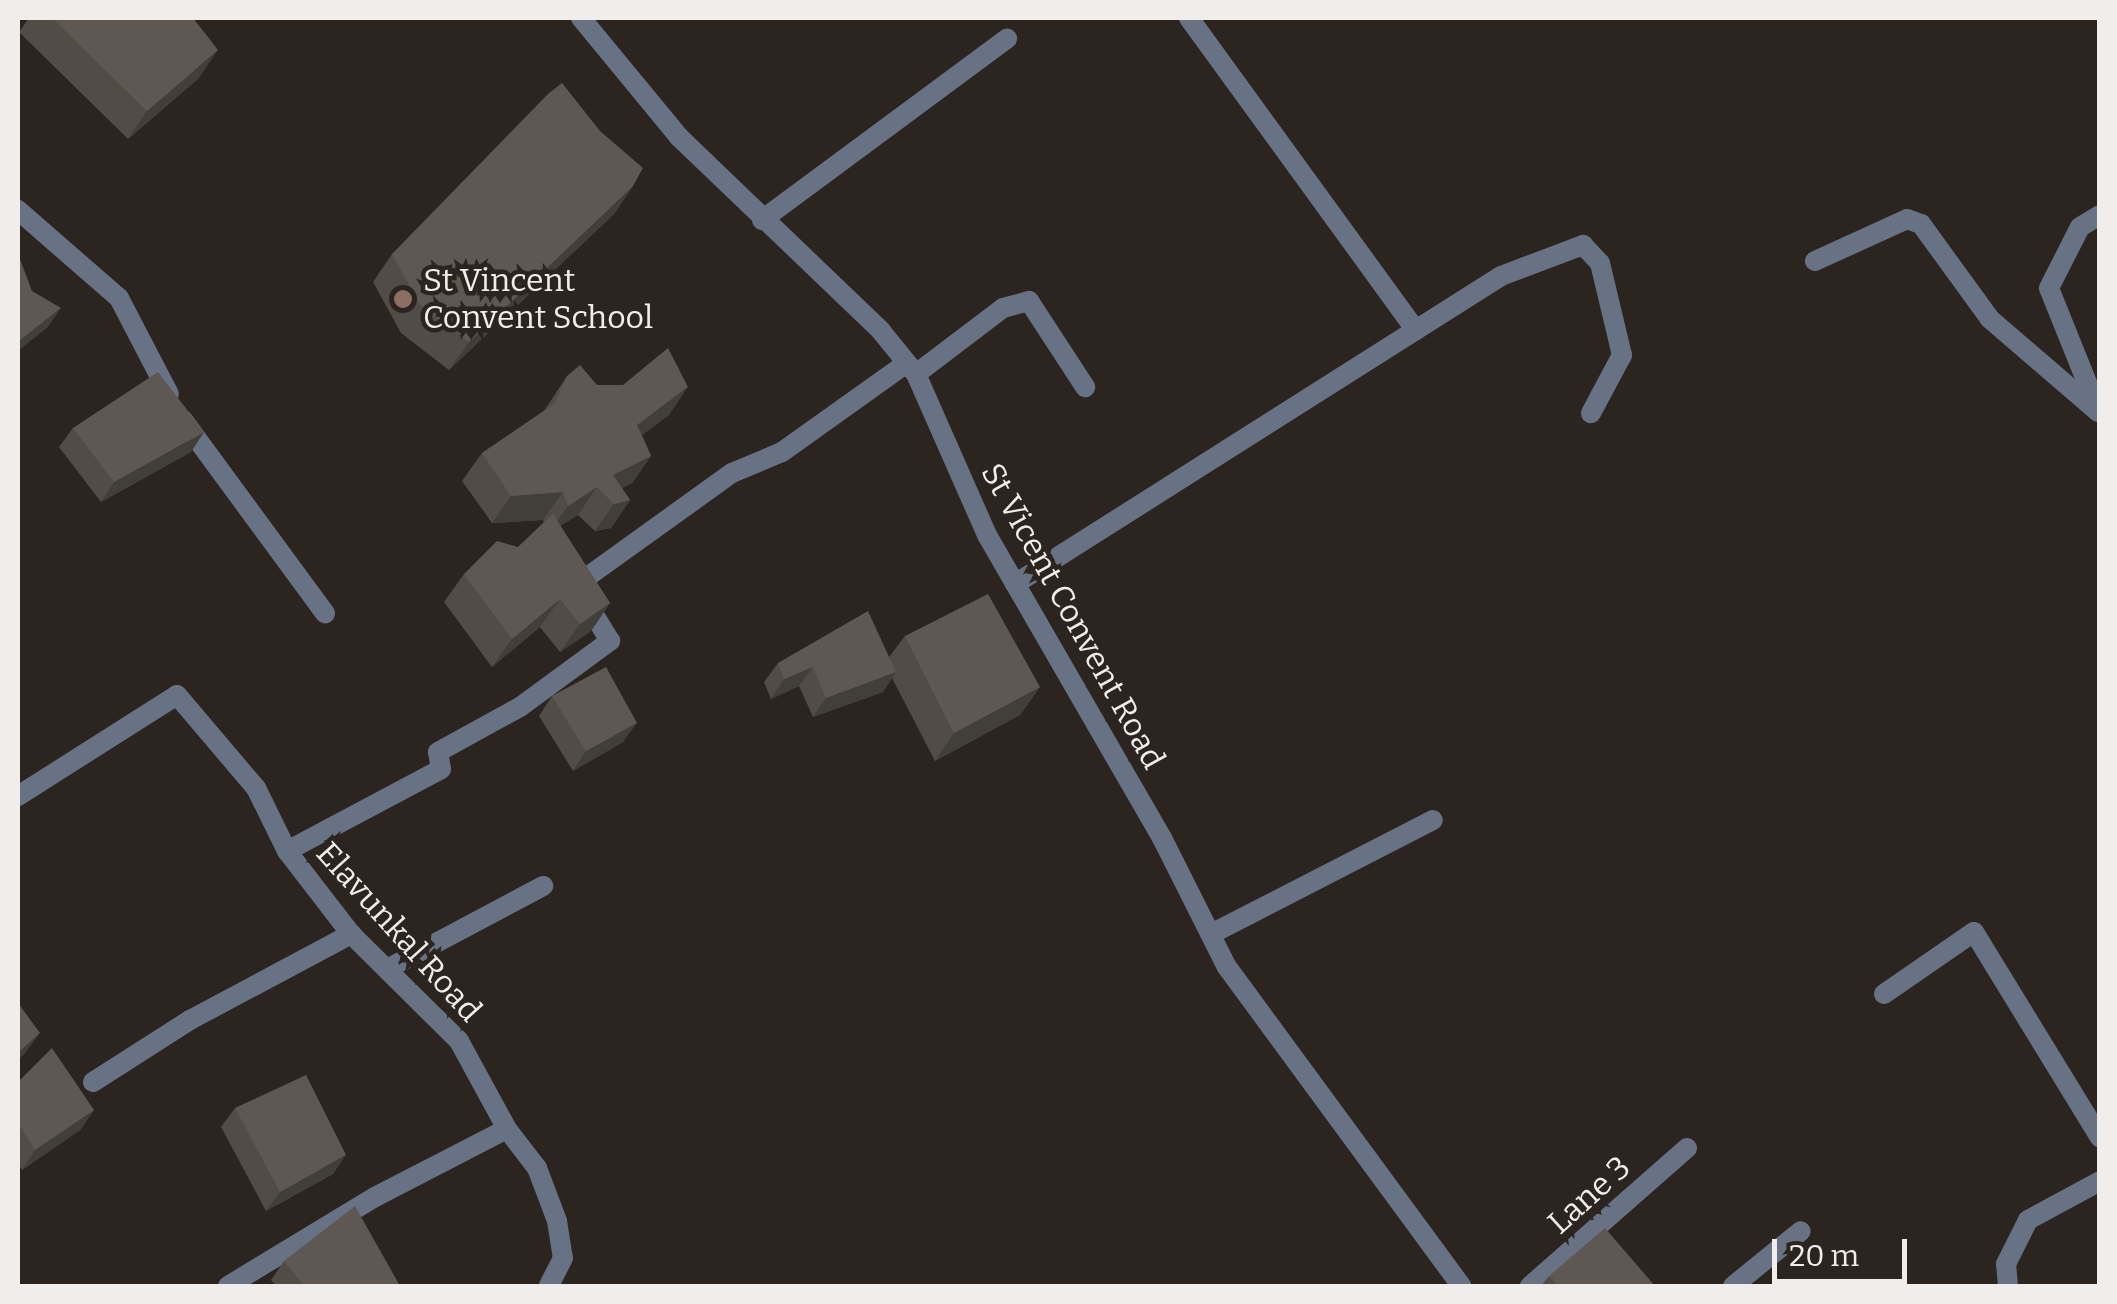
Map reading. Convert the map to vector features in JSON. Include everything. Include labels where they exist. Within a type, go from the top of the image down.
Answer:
[{"type":"street","name":"St Vicent Convent Road","points":[[581,18],[680,138],[912,369],[1015,584],[1213,933],[1228,967],[1321,1103],[1461,1286]]},
{"type":"street","points":[[1189,18],[1416,330]]},
{"type":"street","points":[[762,220],[1007,40]]},
{"type":"street","points":[[18,210],[119,298],[184,421],[326,613]]},
{"type":"street","points":[[2099,413],[2049,288],[2080,227],[2100,215]]},
{"type":"street","points":[[1815,262],[1907,219],[1920,224],[1990,319],[2099,413]]},
{"type":"street","points":[[1015,584],[1500,276],[1582,245],[1600,264],[1622,355],[1591,412]]},
{"type":"street","points":[[287,851],[441,769],[438,752],[520,707],[610,641],[576,585],[732,473],[782,452],[1004,308],[1029,301],[1085,387]]},
{"type":"street","name":"Elavunkal Road","points":[[18,796],[177,695],[256,788],[287,851],[351,934],[459,1041],[507,1129],[537,1168],[557,1221],[563,1258],[549,1286]]},
{"type":"street","points":[[1213,933],[1433,820]]},
{"type":"street","points":[[387,968],[544,886]]},
{"type":"street","points":[[1884,994],[1974,932],[2100,1138]]},
{"type":"street","points":[[93,1082],[190,1020],[351,934]]},
{"type":"street","points":[[228,1286],[375,1196],[507,1129]]},
{"type":"street","name":"Lane 3","points":[[1530,1286],[1686,1148]]},
{"type":"street","points":[[2008,1286],[2006,1264],[2028,1220],[2100,1181]]},
{"type":"street","points":[[1733,1286],[1801,1231]]},
{"type":"building","points":[[52,18],[193,18],[218,50],[147,111]]},
{"type":"building","points":[[562,83],[600,131],[643,168],[633,186],[469,342],[420,305],[392,254]]},
{"type":"building","points":[[18,254],[32,291],[61,308],[18,342]]},
{"type":"building","points":[[668,348],[688,387],[637,425],[651,456],[613,475],[630,500],[614,504],[597,487],[568,506],[563,492],[511,496],[482,453],[554,404],[567,376],[580,365],[597,385],[623,385]]},
{"type":"building","points":[[158,372],[204,432],[114,482],[73,428]]},
{"type":"building","points":[[553,514],[610,603],[580,624],[560,599],[512,639],[464,574],[497,541],[518,547]]},
{"type":"building","points":[[988,594],[1040,687],[954,733],[905,636]]},
{"type":"building","points":[[868,611],[896,672],[826,698],[813,667],[784,679],[778,663]]},
{"type":"building","points":[[606,667],[637,723],[586,751],[552,696]]},
{"type":"building","points":[[18,1003],[40,1033],[18,1053]]},
{"type":"building","points":[[52,1048],[94,1110],[35,1150],[18,1123],[18,1082]]},
{"type":"building","points":[[306,1075],[346,1155],[280,1192],[235,1108]]},
{"type":"building","points":[[355,1206],[400,1286],[304,1286],[284,1261]]},
{"type":"building","points":[[1605,1228],[1655,1286],[1558,1286],[1549,1276]]},
{"type":"place","name":"St Vincent Convent School","points":[[403,299]]}]
